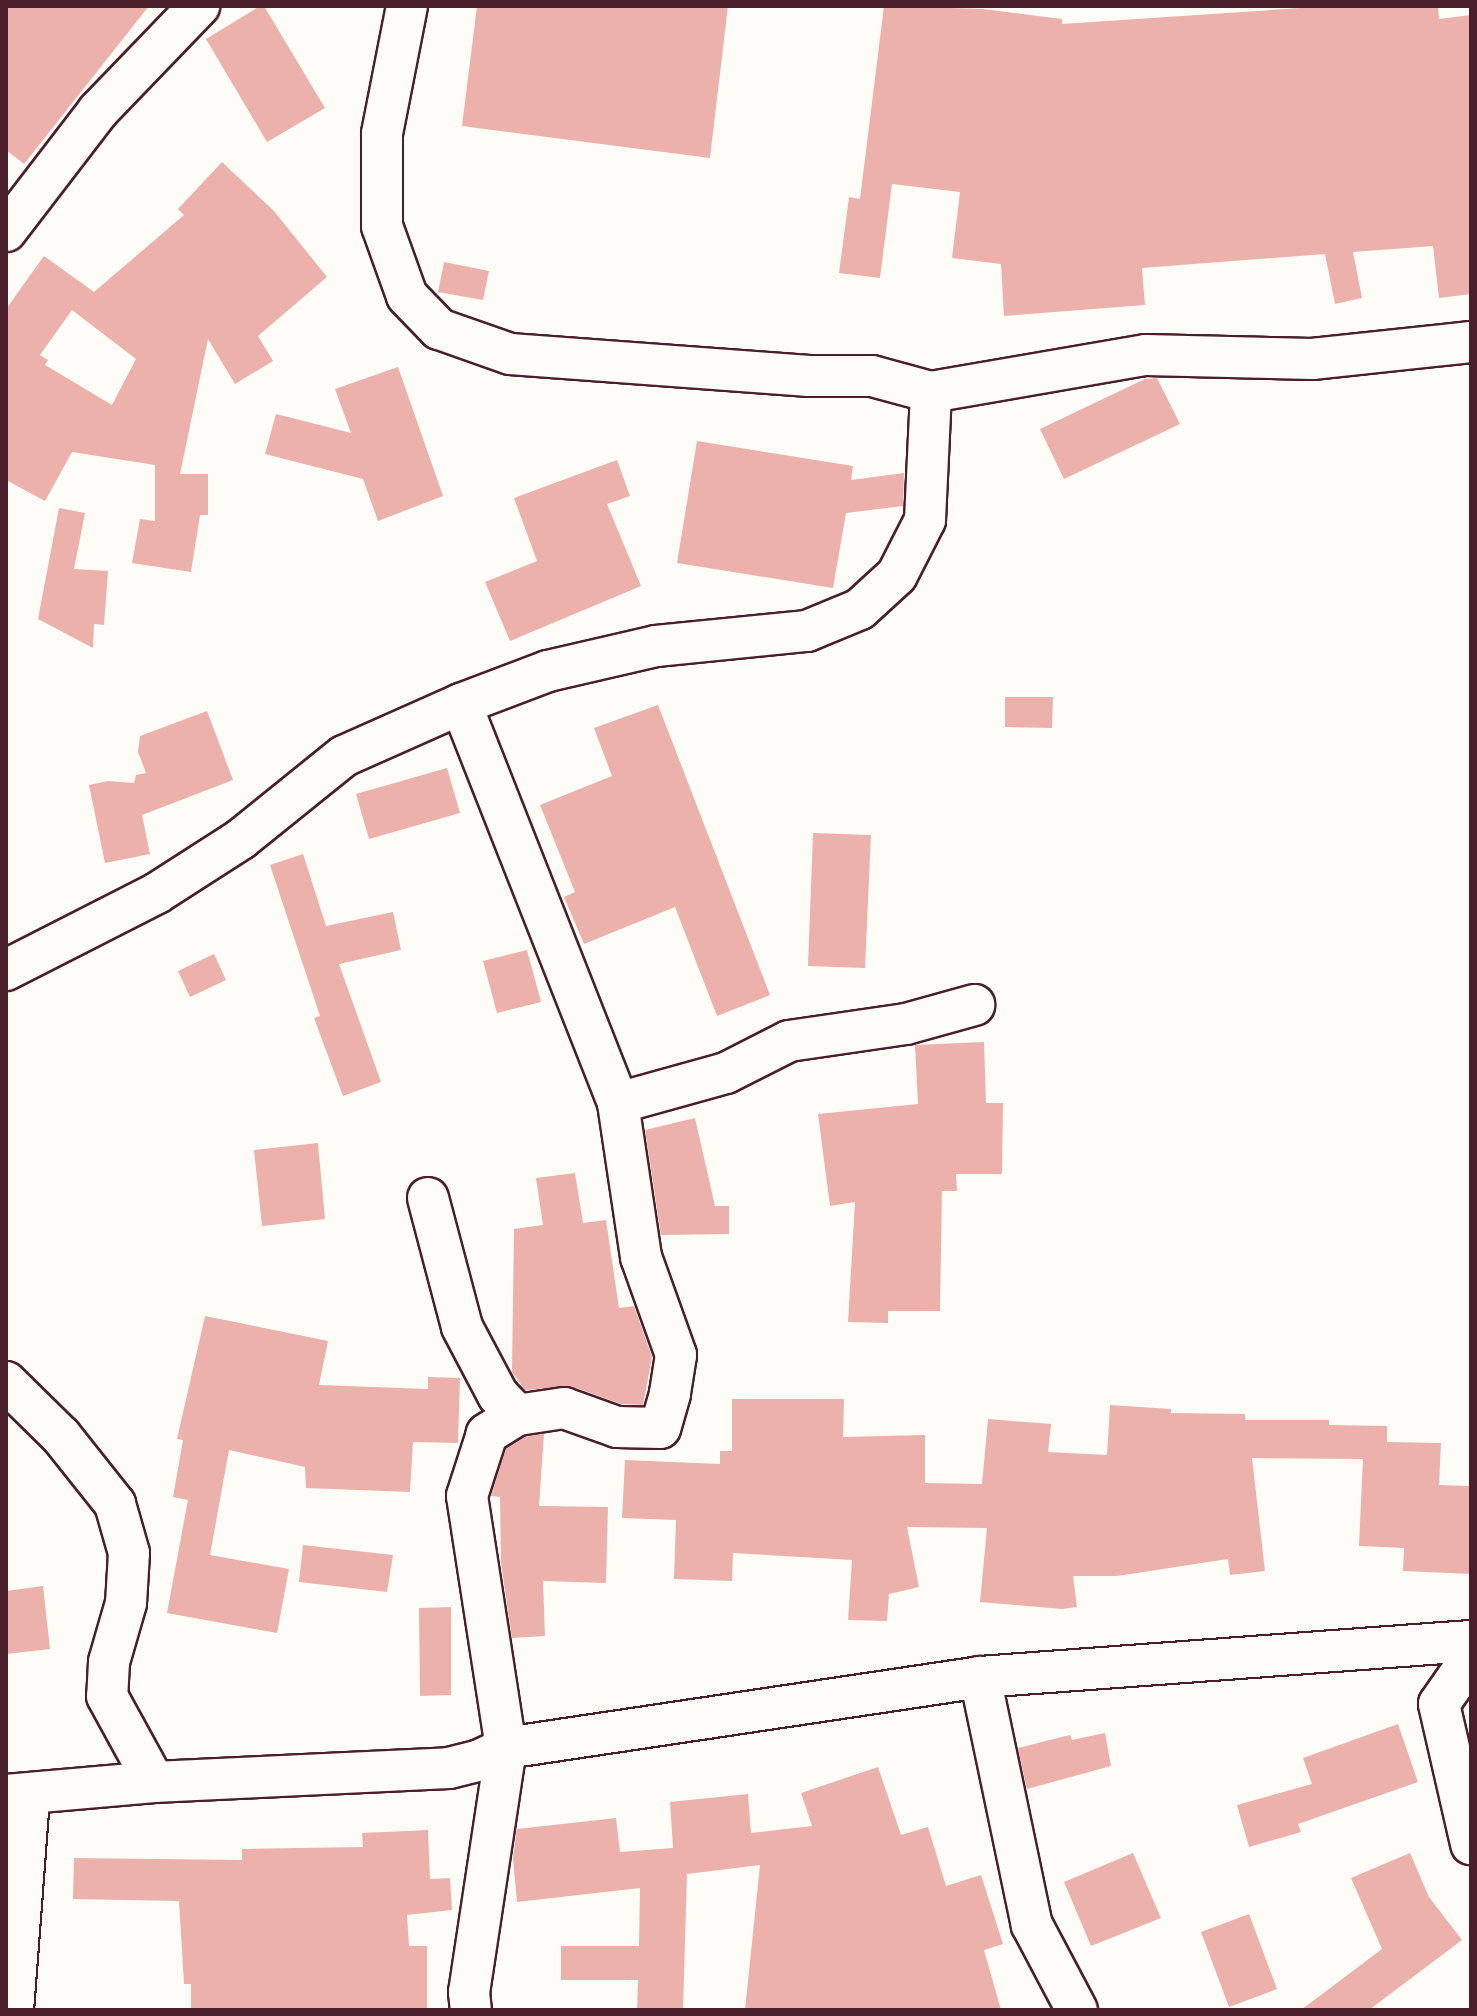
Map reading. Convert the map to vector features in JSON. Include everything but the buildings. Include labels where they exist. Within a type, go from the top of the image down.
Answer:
[{"type":"street","points":[[6,231],[20,187],[199,6]]},
{"type":"street","points":[[407,6],[382,134],[382,226],[407,296],[439,329],[510,354],[809,376],[872,376],[931,392],[1146,355],[1312,359],[1471,342]]},
{"type":"street","points":[[6,970],[157,893],[241,839],[344,756],[461,704],[548,671],[656,646],[807,631],[860,609],[897,575],[925,520],[931,392]]},
{"type":"street","points":[[461,704],[618,1103],[641,1257],[676,1355],[670,1394],[660,1428],[617,1427],[564,1408],[517,1415],[487,1434],[467,1496],[506,1748],[469,1992],[471,2010]]},
{"type":"street","points":[[618,1103],[726,1073],[789,1041],[906,1024],[974,1005]]},
{"type":"street","points":[[428,1198],[462,1327],[498,1395],[517,1415]]},
{"type":"street","points":[[6,1382],[61,1436],[115,1504],[129,1553],[126,1603],[109,1662],[107,1696],[154,1782]]},
{"type":"street","points":[[13,2010],[18,1795],[154,1782],[449,1768],[480,1760],[506,1748],[980,1677],[1471,1641]]},
{"type":"street","points":[[1471,1658],[1439,1704],[1471,1844]]},
{"type":"street","points":[[980,1677],[1032,1925],[1077,2010]]}]
